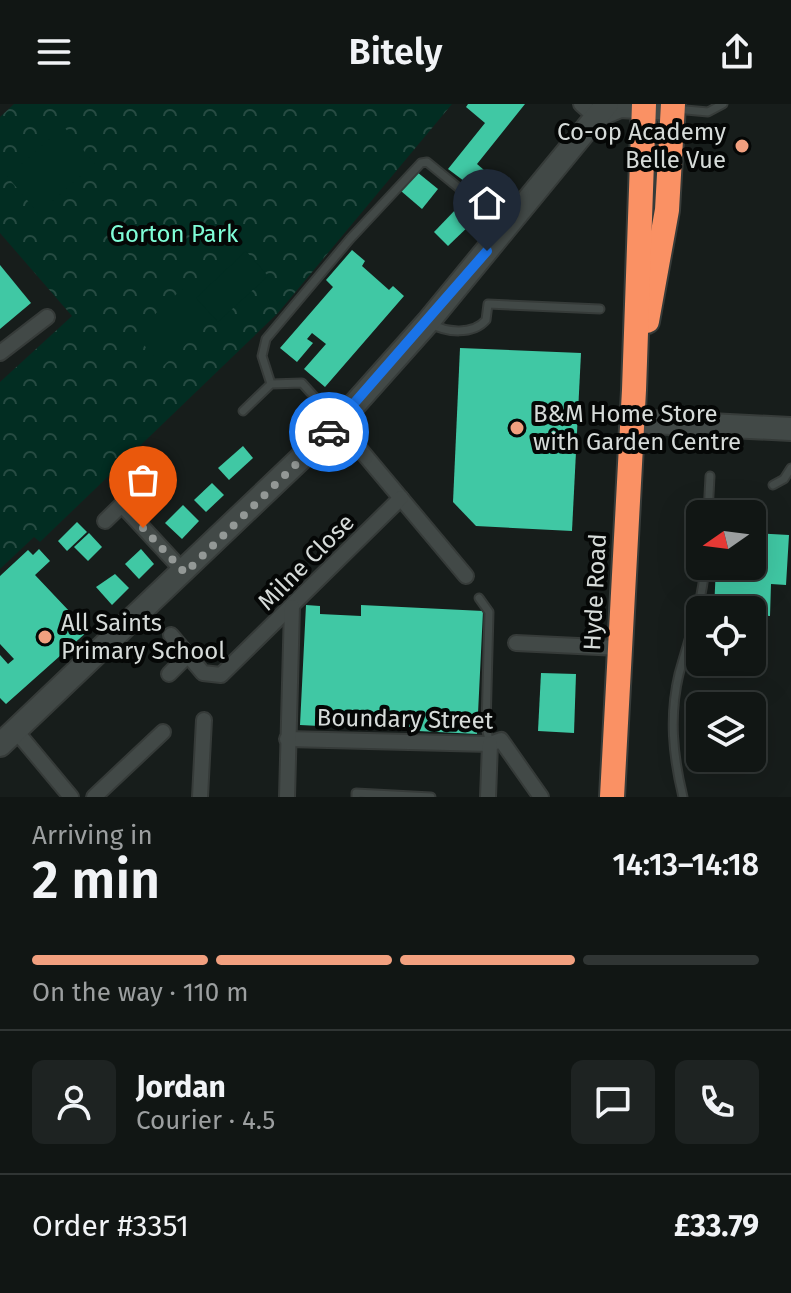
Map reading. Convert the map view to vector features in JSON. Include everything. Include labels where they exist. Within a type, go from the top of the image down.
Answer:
[{"type":"highway","name":"Hyde Road","points":[[612,797],[634,390],[637,276],[658,106]]},
{"type":"highway","name":"Hyde Road","points":[[634,390],[665,223],[658,106]]},
{"type":"street","points":[[71,797],[8,738],[185,573],[338,423],[507,227],[597,110],[658,106]]},
{"type":"street","points":[[0,353],[47,317]]},
{"type":"street","points":[[632,421],[791,429]]},
{"type":"street","points":[[338,423],[466,576]]},
{"type":"street","points":[[105,521],[139,488]]},
{"type":"street","name":"Milne Close","points":[[171,635],[203,673],[221,675],[401,498]]},
{"type":"street","points":[[122,505],[185,573]]},
{"type":"street","points":[[287,797],[292,607]]},
{"type":"street","points":[[516,643],[619,648]]},
{"type":"street","points":[[169,674],[187,656]]},
{"type":"street","points":[[200,797],[204,720]]},
{"type":"street","points":[[94,797],[163,732]]},
{"type":"street","name":"Boundary Street","points":[[287,739],[490,744],[501,740],[541,797]]},
{"type":"street","points":[[488,797],[490,744]]},
{"type":"lane","points":[[658,106],[708,112],[723,104]]},
{"type":"lane","points":[[271,384],[262,356],[266,339],[341,248],[421,163],[427,162],[507,227]]},
{"type":"lane","points":[[428,322],[442,330],[472,330],[486,320],[488,304],[600,309]]},
{"type":"lane","points":[[243,411],[271,384],[302,383],[338,423]]},
{"type":"lane","points":[[773,485],[784,479],[791,468]]},
{"type":"lane","points":[[709,500],[710,476]]},
{"type":"lane","points":[[683,797],[672,750],[673,726],[679,677],[703,600],[704,580]]},
{"type":"lane","points":[[479,598],[489,612],[486,727],[490,744]]},
{"type":"lane","points":[[356,797],[356,793],[431,797]]},
{"type":"green space","name":"Gorton Park","points":[[14,104],[452,104],[278,313],[40,542],[34,537],[0,569],[0,382],[72,316],[0,233],[0,117]]},
{"type":"green space","points":[[64,127],[95,164],[38,213],[7,176]]},
{"type":"green space","points":[[246,251],[268,276],[218,322],[196,298]]},
{"type":"green space","points":[[182,289],[212,320],[163,366],[134,334]]},
{"type":"building","points":[[468,104],[525,104],[477,164],[498,182],[490,192],[469,175],[464,181],[448,169],[485,123],[466,107]]},
{"type":"building","points":[[417,172],[438,189],[422,209],[401,191]]},
{"type":"building","points":[[459,206],[474,221],[448,246],[434,232]]},
{"type":"building","points":[[352,250],[365,261],[362,266],[389,290],[393,286],[404,296],[325,387],[304,369],[326,344],[312,333],[307,339],[313,343],[297,362],[280,348],[333,287],[326,280]]},
{"type":"building","points":[[0,265],[31,303],[0,329]]},
{"type":"building","name":"B&M Home Store with Garden Centre","points":[[460,348],[581,353],[572,531],[476,526],[453,502]]},
{"type":"building","points":[[243,446],[253,458],[229,480],[218,468]]},
{"type":"building","points":[[212,483],[224,495],[206,512],[194,500]]},
{"type":"building","points":[[183,505],[199,521],[182,539],[165,523]]},
{"type":"building","points":[[77,522],[87,532],[67,551],[58,541]]},
{"type":"building","points":[[89,533],[102,547],[88,561],[74,547]]},
{"type":"building","points":[[766,534],[789,535],[786,585],[771,584],[770,616],[766,616],[766,596],[715,596],[715,580],[766,580]]},
{"type":"building","name":"All Saints Primary School","points":[[39,549],[50,561],[35,575],[88,631],[6,704],[0,698],[0,655],[8,664],[14,659],[0,644],[0,576],[28,550],[33,555]]},
{"type":"building","points":[[141,549],[154,564],[139,579],[125,564]]},
{"type":"building","points":[[115,574],[129,588],[112,605],[96,587]]},
{"type":"building","points":[[306,605],[320,606],[320,614],[361,616],[361,605],[483,611],[477,734],[300,725]]},
{"type":"building","points":[[541,673],[576,674],[574,733],[538,731]]},
{"type":"way so far","points":[[143,528],[185,573],[329,432]]},
{"type":"place","name":"Co-op Academy Belle Vue","points":[[742,146]]},
{"type":"place","name":"B&M Home Store with Garden Centre","points":[[517,428]]},
{"type":"place","name":"All Saints Primary School","points":[[45,637]]},
{"type":"route","points":[[329,432],[487,251]]}]
